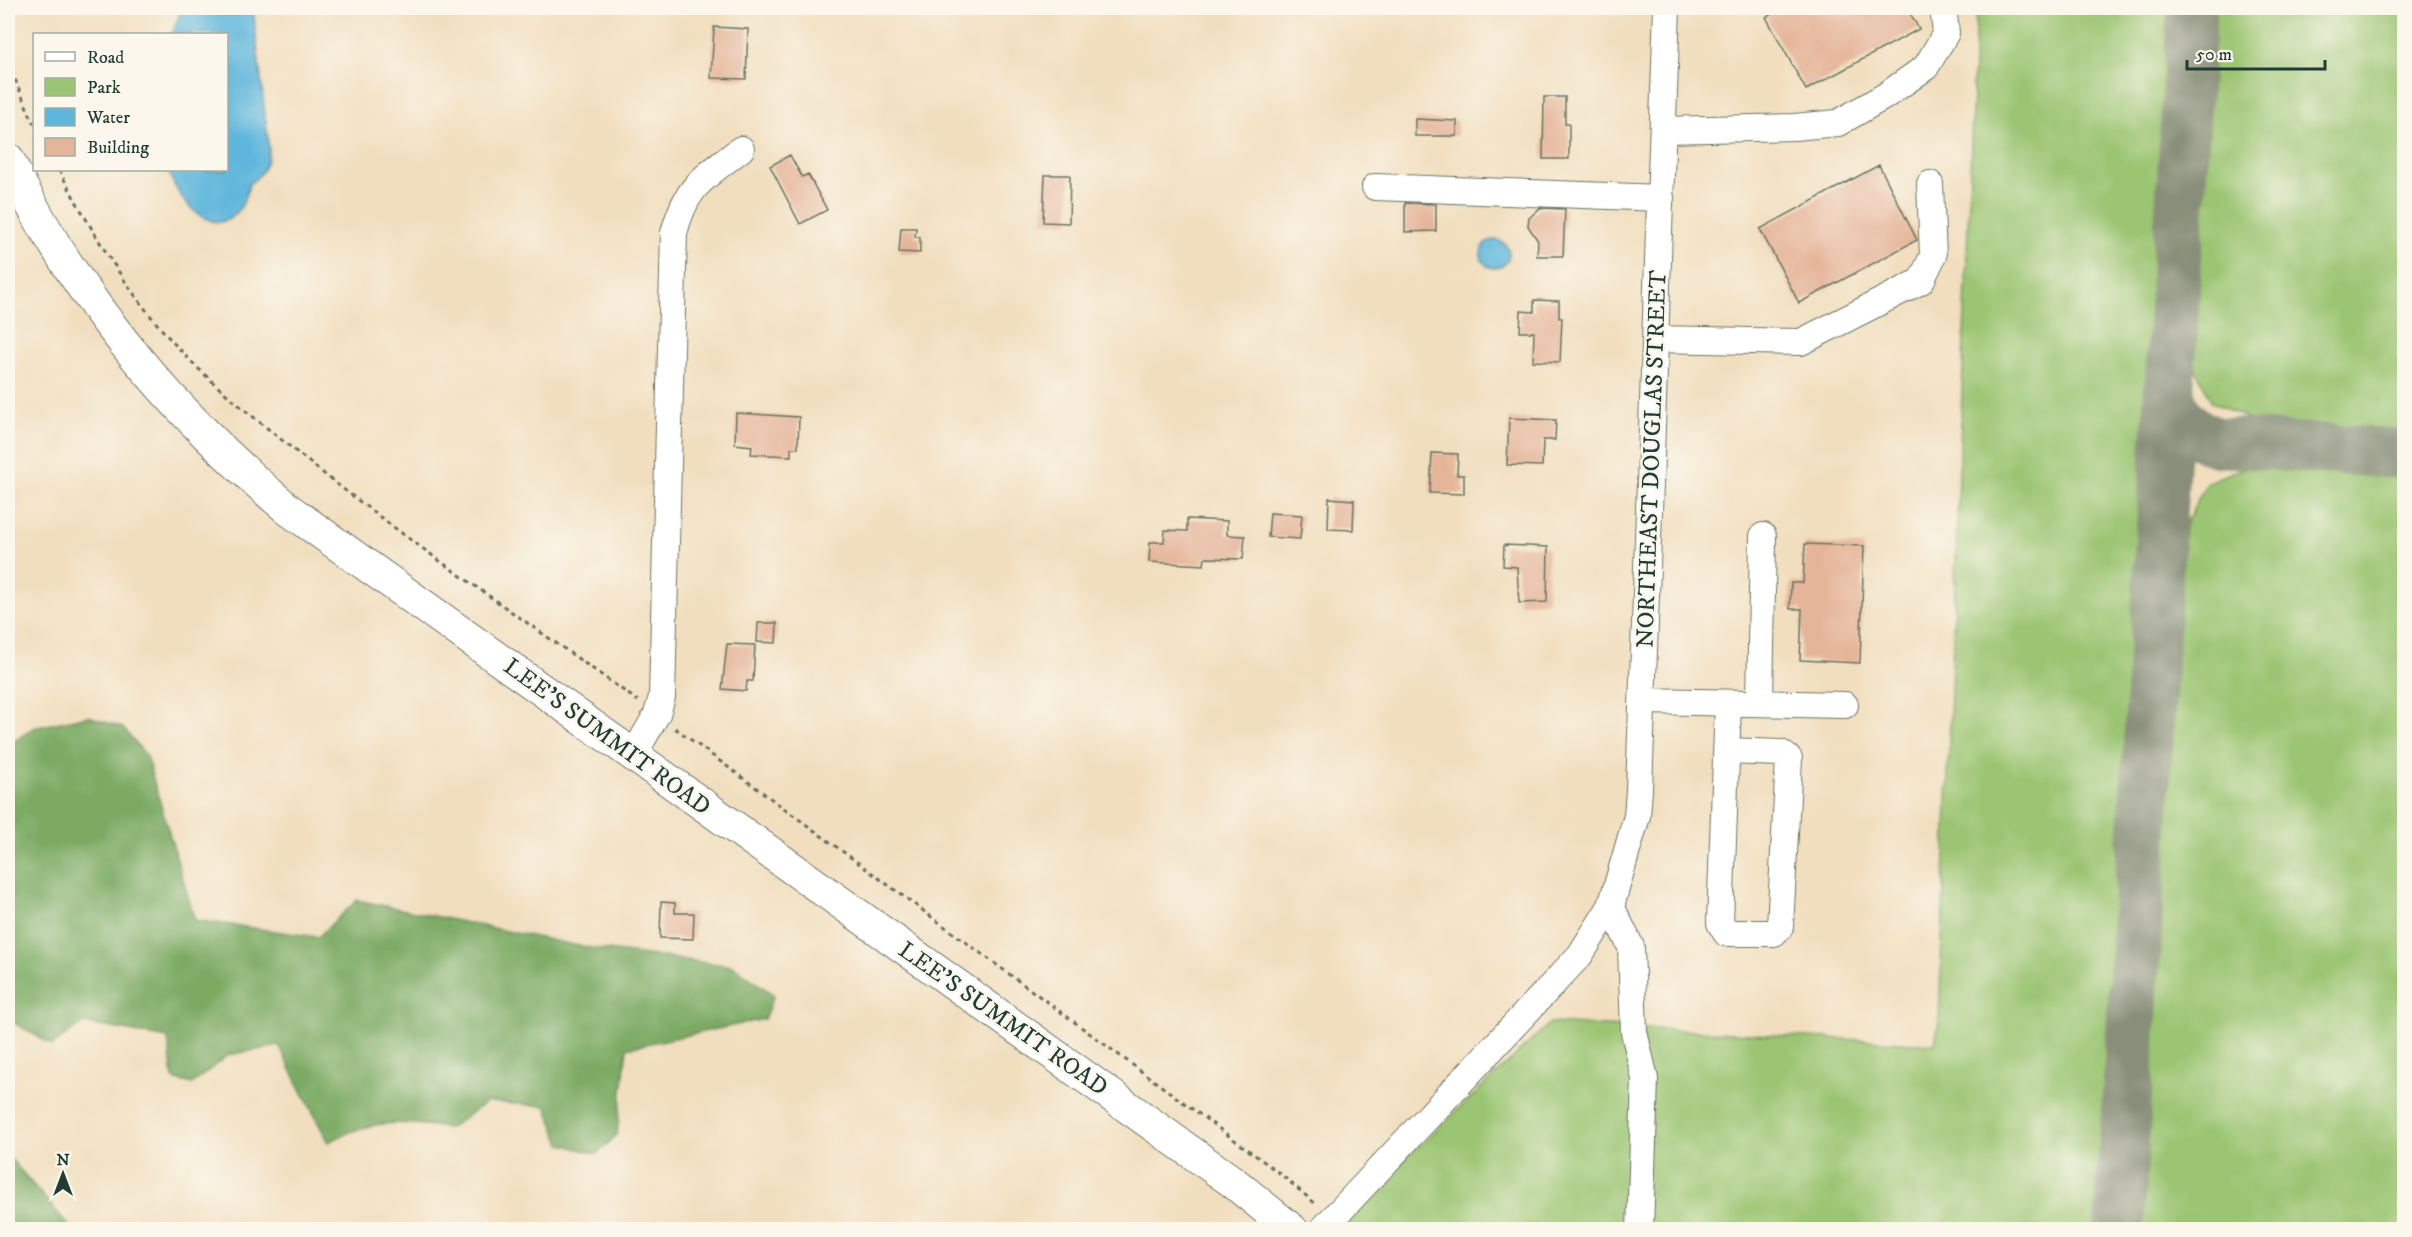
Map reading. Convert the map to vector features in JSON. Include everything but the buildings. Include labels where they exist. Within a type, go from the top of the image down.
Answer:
[{"type":"main road","name":"LEE'S SUMMIT ROAD","points":[[8,159],[42,226],[100,313],[125,346],[195,426],[240,470],[339,547],[1233,1182],[1292,1230]]},
{"type":"street","name":"NORTHEAST DOUGLAS STREET","points":[[1322,1230],[1580,955],[1611,906],[1637,816],[1667,8]]},
{"type":"street","points":[[1663,130],[1794,127],[1838,123],[1885,96],[1926,67],[1946,33],[1943,8]]},
{"type":"street","points":[[633,756],[657,714],[662,698],[674,233],[680,209],[690,189],[741,149]]},
{"type":"street","points":[[1656,339],[1801,342],[1921,281],[1933,256],[1930,184]]},
{"type":"street","points":[[1375,187],[1661,198]]},
{"type":"street","points":[[1760,702],[1763,536]]},
{"type":"street","points":[[1643,700],[1845,705]]},
{"type":"street","points":[[1728,703],[1720,922],[1726,933],[1774,933],[1780,927],[1789,759],[1781,753],[1728,752]]},
{"type":"street","points":[[1611,906],[1631,947],[1634,1032],[1645,1079],[1640,1230]]},
{"type":"path","points":[[8,63],[33,122]]},
{"type":"green space","points":[[1976,8],[2177,8],[2107,1229],[1345,1230],[1348,1219],[1359,1203],[1550,1023],[1935,1044],[1939,1021]]},
{"type":"green space","points":[[2205,8],[2404,8],[2404,434],[2347,435],[2256,423],[2212,402],[2196,370],[2191,349],[2189,274]]},
{"type":"green space","points":[[2331,464],[2404,471],[2404,1229],[2135,1229],[2173,610],[2186,523],[2207,482],[2246,467]]},
{"type":"green space","points":[[88,716],[123,728],[146,755],[195,920],[318,937],[357,900],[584,947],[733,966],[774,995],[764,1019],[627,1048],[617,1135],[597,1154],[561,1144],[546,1106],[487,1102],[450,1128],[388,1123],[360,1128],[328,1142],[279,1046],[228,1055],[192,1084],[173,1079],[168,1038],[84,1023],[52,1045],[8,1019],[8,746],[33,728]]},
{"type":"green space","points":[[8,1156],[72,1229],[8,1229]]},
{"type":"water","points":[[182,8],[253,8],[269,150],[261,174],[249,184],[242,205],[232,217],[221,222],[208,220],[196,213],[175,187],[168,171],[228,171],[228,33],[172,33]]},
{"type":"water","points":[[1495,240],[1505,244],[1509,254],[1505,264],[1495,268],[1485,264],[1481,254],[1485,244]]},
{"type":"taxiway","points":[[2119,1230],[2192,8]]},
{"type":"taxiway","points":[[2169,389],[2174,408],[2185,423],[2199,435],[2217,442],[2404,454]]}]
